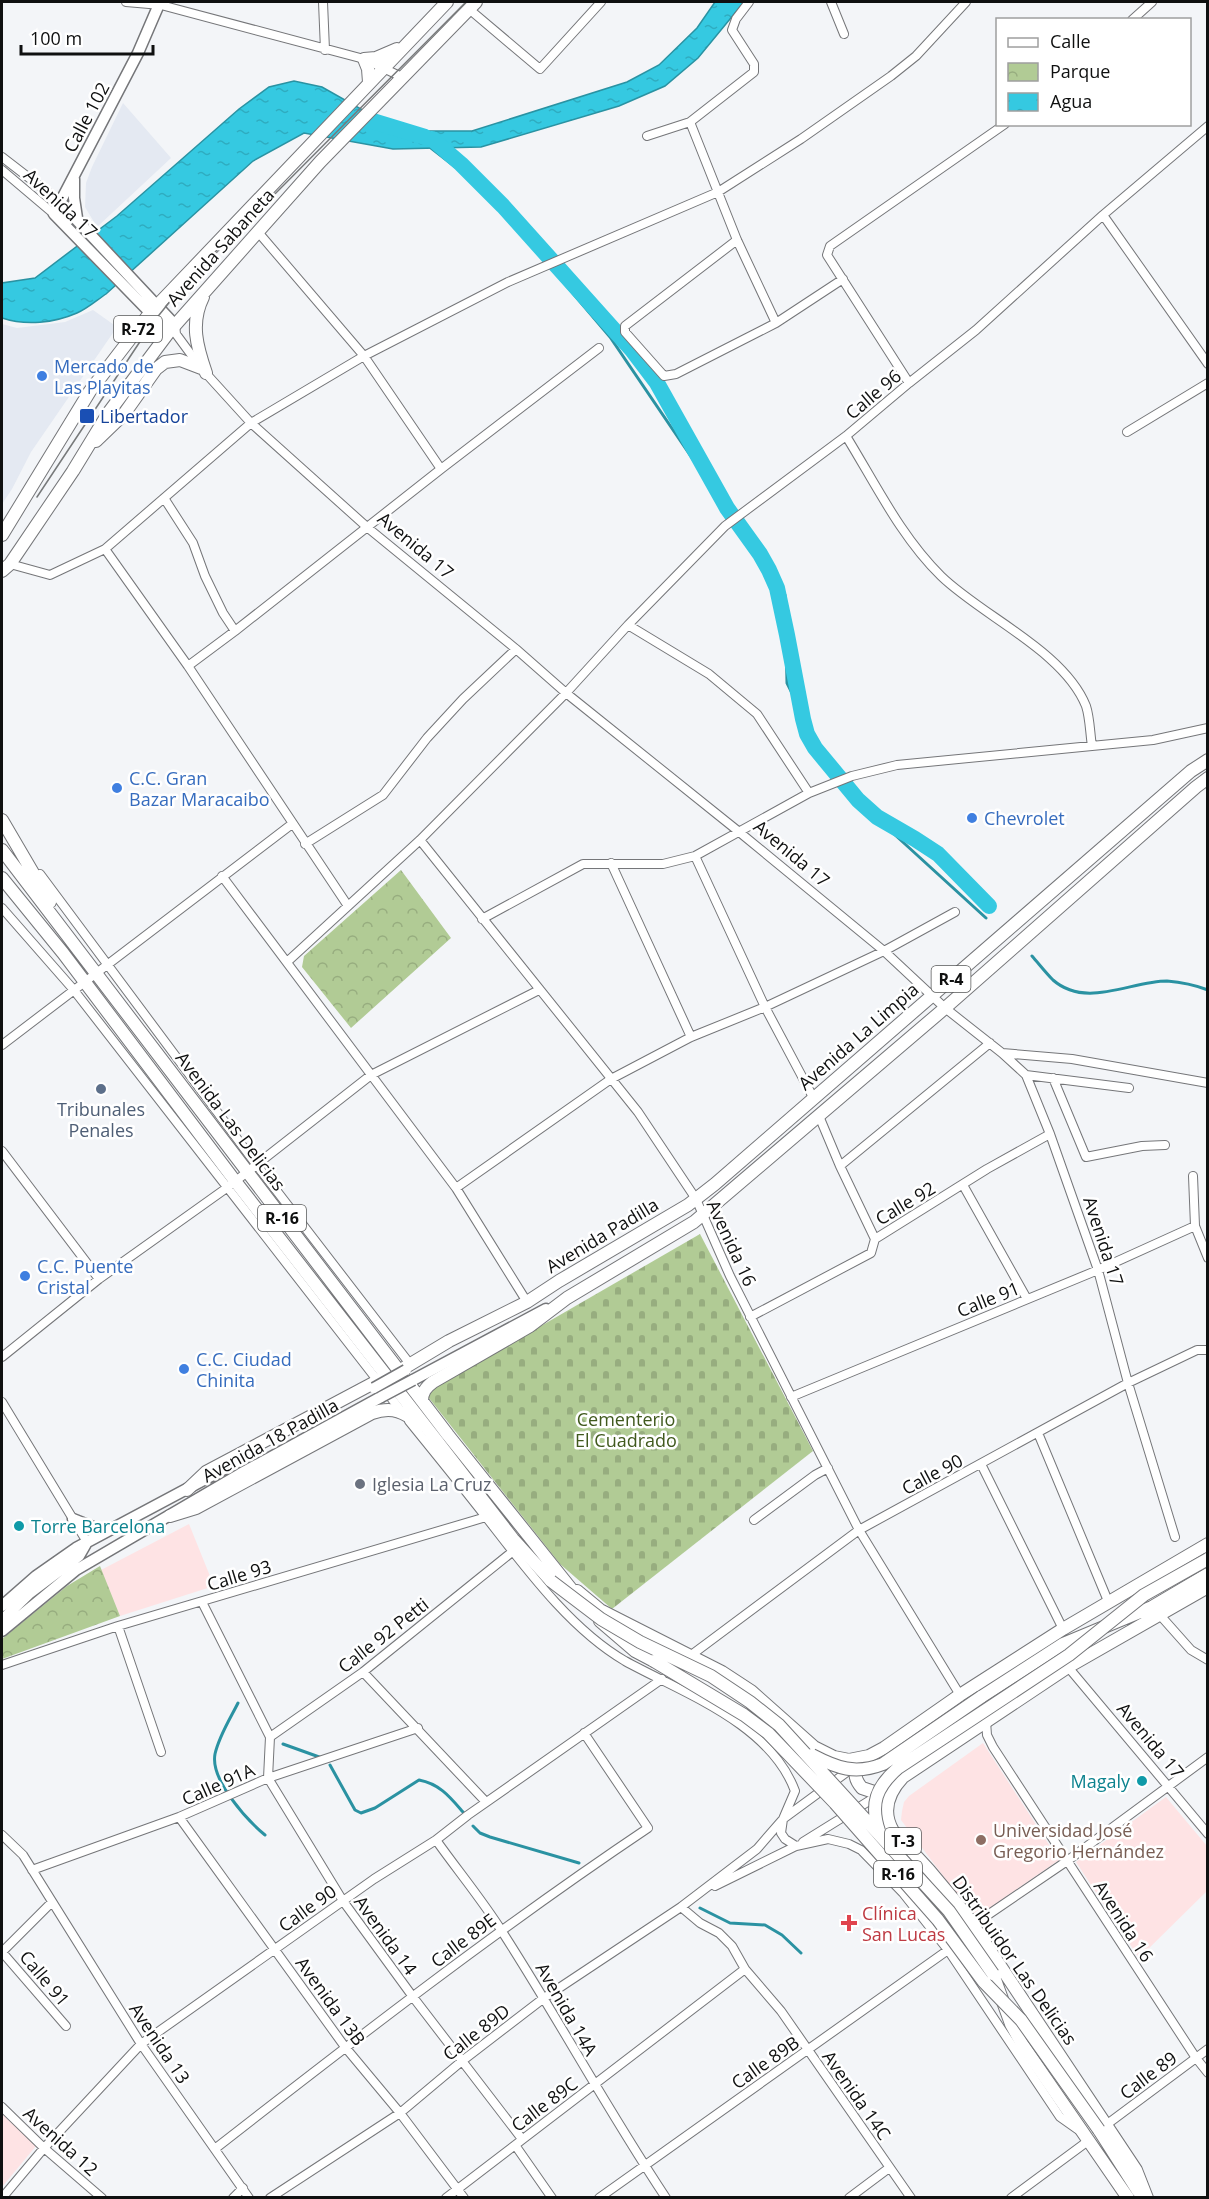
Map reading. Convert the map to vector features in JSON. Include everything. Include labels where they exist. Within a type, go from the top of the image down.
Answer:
[{"type":"main road","name":"Avenida Sabaneta","points":[[2,536],[90,391],[153,309],[406,44],[442,3]]},
{"type":"main road","name":"Avenida Sabaneta","points":[[2,578],[6,568],[109,412],[173,330],[320,162],[472,5]]},
{"type":"main road","points":[[368,83],[368,69],[364,59],[389,54],[406,44]]},
{"type":"main road","points":[[204,371],[197,348],[195,324],[201,300],[211,284]]},
{"type":"main road","points":[[83,454],[124,414],[156,369],[165,362],[180,360],[204,371]]},
{"type":"main road","name":"Avenida La Limpia","points":[[696,1199],[1191,771],[1208,760]]},
{"type":"main road","name":"Avenida La Limpia","points":[[702,1215],[945,1008],[1196,786],[1208,778]]},
{"type":"main road","points":[[2,820],[71,939]]},
{"type":"main road","name":"Avenida Las Delicias","points":[[2,850],[71,939],[100,968],[252,1168],[399,1371],[566,1583]]},
{"type":"main road","name":"Avenida Las Delicias","points":[[2,878],[63,953],[231,1184],[382,1378],[430,1432],[513,1539],[551,1581],[601,1619],[640,1642],[711,1676],[750,1702],[779,1725],[806,1752]]},
{"type":"main road","points":[[2,890],[63,953]]},
{"type":"main road","name":"Avenida Padilla","points":[[399,1371],[527,1302],[696,1199]]},
{"type":"main road","name":"Avenida Padilla","points":[[422,1401],[422,1395],[433,1382],[530,1326],[567,1298],[702,1215]]},
{"type":"main road","points":[[187,1490],[206,1472],[382,1378],[404,1414]]},
{"type":"main road","points":[[170,1516],[196,1508],[372,1413],[385,1409],[395,1410],[430,1432]]},
{"type":"main road","points":[[1208,1544],[1063,1629],[869,1756],[856,1771],[858,1782],[862,1788],[874,1792],[895,1786],[903,1777],[1068,1667],[1208,1587]]},
{"type":"main road","points":[[879,1832],[875,1819],[874,1802],[889,1776],[898,1768],[1069,1655],[1144,1595],[1208,1560]]},
{"type":"main road","points":[[806,1752],[833,1766],[848,1769],[869,1770],[883,1764],[1063,1644],[1152,1606],[1208,1574]]},
{"type":"main road","name":"R-16","points":[[566,1583],[600,1610],[722,1672],[752,1691],[814,1747],[834,1757],[849,1760],[869,1756]]},
{"type":"main road","name":"R-16","points":[[566,1583],[581,1602],[617,1638],[635,1651],[706,1691],[768,1733],[827,1795],[938,1920],[983,1981],[1021,2020],[1102,2128],[1142,2198]]},
{"type":"main road","name":"R-16","points":[[806,1752],[949,1911],[993,1974],[1011,2024],[1022,2044],[1128,2198]]},
{"type":"main road","name":"Distribuidor Las Delicias","points":[[895,1786],[888,1797],[886,1811],[889,1824],[973,1925],[1102,2128],[1136,2170],[1148,2198]]},
{"type":"street","points":[[126,2],[160,3],[364,59],[402,77]]},
{"type":"street","points":[[323,2],[325,50]]},
{"type":"street","points":[[472,5],[540,69],[601,2]]},
{"type":"street","points":[[647,136],[690,123],[754,72],[754,64],[732,30],[736,19],[749,2]]},
{"type":"street","points":[[831,2],[844,34]]},
{"type":"street","points":[[6,568],[50,575],[105,549],[250,423],[364,356],[508,282],[718,192],[801,139],[891,76],[916,56],[966,2]]},
{"type":"street","points":[[1134,18],[1152,2]]},
{"type":"street","name":"Calle 102","points":[[54,214],[138,53],[160,3]]},
{"type":"street","points":[[690,123],[737,240],[776,323]]},
{"type":"street","points":[[909,383],[827,255],[830,246],[1002,126]]},
{"type":"street","name":"Calle 96","points":[[287,962],[420,840],[566,693],[628,625],[725,526],[846,436],[976,330],[1103,215],[1208,126]]},
{"type":"street","name":"Avenida 17","points":[[2,158],[59,201],[80,222],[131,286]]},
{"type":"street","name":"Avenida 17","points":[[2,170],[54,214],[131,286],[173,330],[204,371],[250,423],[368,528],[566,693],[884,951],[945,1008],[1026,1075],[1050,1134],[1098,1270],[1128,1383],[1174,1537]]},
{"type":"street","points":[[74,175],[74,198],[80,222]]},
{"type":"street","points":[[1103,215],[1208,364]]},
{"type":"street","points":[[258,232],[364,356],[441,469]]},
{"type":"street","points":[[737,240],[625,326],[625,332],[664,376],[676,374],[776,323],[843,279]]},
{"type":"street","points":[[188,666],[235,632],[599,348]]},
{"type":"street","points":[[1127,432],[1208,383]]},
{"type":"street","points":[[846,436],[912,543],[941,576],[1052,661],[1075,686],[1086,707],[1092,746]]},
{"type":"street","points":[[164,498],[193,543],[210,586],[235,632]]},
{"type":"street","points":[[105,549],[188,666],[348,906]]},
{"type":"street","points":[[628,625],[710,674],[757,714],[809,792]]},
{"type":"street","points":[[305,844],[383,795],[427,738],[516,649]]},
{"type":"street","points":[[482,919],[583,864],[663,864],[695,856],[809,792],[852,776],[897,765],[1153,740],[1208,728]]},
{"type":"street","points":[[2,1045],[100,968],[292,824]]},
{"type":"street","name":"Avenida 16","points":[[420,840],[638,1112],[696,1199],[750,1317],[859,1530],[960,1695]]},
{"type":"street","name":"Avenida Las Delicias","points":[[16,842],[100,968]]},
{"type":"street","points":[[695,856],[765,1007],[814,1099]]},
{"type":"street","points":[[612,863],[691,1037]]},
{"type":"street","points":[[222,876],[456,1188],[527,1302]]},
{"type":"street","name":"Avenida Las Delicias","points":[[2,908],[73,989],[231,1184]]},
{"type":"street","points":[[456,1188],[611,1079],[691,1037],[765,1007],[884,951],[956,912]]},
{"type":"street","points":[[2,1357],[99,1279],[231,1184],[371,1075],[539,990]]},
{"type":"street","points":[[840,1166],[990,1043]]},
{"type":"street","points":[[1002,1053],[1072,1059],[1208,1083]]},
{"type":"street","points":[[1026,1075],[1129,1088]]},
{"type":"street","points":[[1053,1078],[1086,1158],[1142,1146],[1165,1145]]},
{"type":"street","points":[[819,1116],[875,1239]]},
{"type":"street","name":"Calle 92","points":[[750,1317],[872,1253],[875,1239],[1050,1134]]},
{"type":"street","points":[[2,1151],[99,1279]]},
{"type":"street","name":"Avenida Las Delicias","points":[[252,1168],[410,1364]]},
{"type":"street","points":[[1193,1176],[1195,1226],[1208,1258]]},
{"type":"street","points":[[963,1185],[1027,1299]]},
{"type":"street","name":"Calle 91","points":[[791,1397],[1098,1270],[1195,1226]]},
{"type":"street","name":"Avenida 18 Padilla","points":[[2,1606],[36,1576],[87,1542],[273,1449],[499,1327],[567,1298]]},
{"type":"street","name":"Avenida 18 Padilla","points":[[499,1327],[527,1302]]},
{"type":"street","name":"Calle 90","points":[[690,1656],[859,1530],[1128,1383],[1197,1350],[1208,1350]]},
{"type":"street","points":[[2,1402],[87,1542],[79,1556],[30,1593],[2,1620]]},
{"type":"street","points":[[404,1414],[512,1552],[546,1591],[595,1638],[623,1659],[700,1698],[740,1725],[780,1762],[789,1775],[795,1791],[783,1819],[781,1833],[785,1839],[796,1846]]},
{"type":"street","points":[[1038,1433],[1108,1601]]},
{"type":"street","name":"Avenida 18 Padilla","points":[[2,1631],[76,1570],[170,1516],[273,1449]]},
{"type":"street","points":[[981,1464],[1063,1629]]},
{"type":"street","points":[[754,1521],[815,1475],[828,1468]]},
{"type":"street","name":"Calle 93","points":[[2,1665],[118,1626],[486,1517]]},
{"type":"street","points":[[73,1519],[98,1529],[113,1528]]},
{"type":"street","name":"Calle 92 Petti","points":[[270,1737],[363,1672],[512,1552]]},
{"type":"street","points":[[202,1602],[270,1737],[268,1778]]},
{"type":"street","points":[[1160,1614],[1191,1650],[1208,1660]]},
{"type":"street","points":[[118,1626],[161,1752]]},
{"type":"street","name":"Avenida 17","points":[[1068,1667],[1208,1834]]},
{"type":"street","points":[[363,1672],[486,1803]]},
{"type":"street","name":"Calle 90","points":[[2,2198],[44,2148],[141,2044],[343,1901],[436,1840],[662,1679]]},
{"type":"street","name":"Avenida 16","points":[[986,1721],[987,1735],[993,1747],[1208,2073]]},
{"type":"street","name":"Calle 91A","points":[[32,1870],[179,1817],[268,1778],[418,1728]]},
{"type":"street","name":"Calle 89E","points":[[216,2148],[345,2047],[501,1930],[648,1828],[584,1733]]},
{"type":"street","points":[[702,1891],[757,1849],[783,1819],[869,1756]]},
{"type":"street","points":[[973,1925],[1067,1862],[1208,1757]]},
{"type":"street","name":"Avenida 14","points":[[268,1778],[343,1901],[412,1997],[462,2061],[518,2142],[552,2198]]},
{"type":"street","points":[[702,1891],[796,1846],[895,1786]]},
{"type":"street","name":"Avenida 13B","points":[[179,1817],[345,2047],[400,2113],[464,2198]]},
{"type":"street","points":[[2,1835],[23,1855],[52,1902],[2,1951]]},
{"type":"street","name":"R-16","points":[[796,1846],[828,1839],[849,1844],[861,1850],[903,1893],[948,1950],[1060,2117],[1086,2137]]},
{"type":"street","name":"Avenida 14A","points":[[436,1840],[501,1930],[544,1998],[594,2086],[666,2198]]},
{"type":"street","name":"Calle 89D","points":[[270,2198],[400,2113],[462,2061],[544,1998],[702,1891]]},
{"type":"street","name":"Avenida 13","points":[[52,1902],[141,2044],[249,2198]]},
{"type":"street","name":"Avenida 14C","points":[[681,1907],[700,1923],[719,1933],[732,1946],[745,1969],[781,2011],[911,2198]]},
{"type":"street","name":"Calle 89B","points":[[599,2198],[948,1950]]},
{"type":"street","name":"Calle 91","points":[[2,1951],[66,2026]]},
{"type":"street","name":"Calle 89C","points":[[446,2198],[745,1969]]},
{"type":"street","name":"Calle 89","points":[[1102,2128],[1208,2049]]},
{"type":"street","name":"Avenida 12","points":[[2,2107],[44,2148],[102,2198]]},
{"type":"street","points":[[1011,2198],[1086,2137]]},
{"type":"street","points":[[849,2198],[889,2168]]},
{"type":"street","points":[[232,2198],[243,2188]]},
{"type":"shaded area","points":[[123,103],[171,158],[97,227],[85,207],[86,183]]},
{"type":"shaded area","name":"Mercado de Las Playitas","points":[[93,310],[117,327],[31,452],[2,504],[2,324],[17,328],[65,322]]},
{"type":"shaded area","points":[[189,1524],[214,1586],[120,1616],[101,1570]]},
{"type":"shaded area","name":"Universidad José Gregorio Hernández","points":[[983,1743],[1059,1860],[975,1918],[901,1820],[904,1802],[909,1796]]},
{"type":"shaded area","points":[[1166,1797],[1207,1846],[1207,1891],[1139,1958],[1076,1862]]},
{"type":"shaded area","points":[[2,2114],[36,2146],[2,2187]]},
{"type":"green space","points":[[401,870],[451,938],[351,1028],[302,967],[304,956]]},
{"type":"green space","name":"Cementerio El Cuadrado","points":[[700,1234],[813,1451],[612,1609],[560,1564],[425,1393]]},
{"type":"green space","points":[[100,1566],[120,1616],[2,1659],[2,1639],[67,1586]]},
{"type":"water","points":[[715,2],[744,2],[698,58],[665,86],[619,106],[481,147],[393,149],[304,133],[253,161],[106,294],[84,309],[59,319],[40,322],[21,322],[2,318],[2,283],[35,278],[117,216],[239,109],[269,87],[294,81],[322,87],[377,118],[393,131],[472,131],[627,82],[659,65],[697,28]]},
{"type":"waterway","points":[[366,119],[425,137]]},
{"type":"waterway","points":[[432,139],[503,206],[632,350],[657,383],[727,508],[760,554],[777,588],[803,719],[807,734],[815,748],[858,800],[877,817],[938,854],[989,906]]},
{"type":"waterway","points":[[431,148],[472,180],[610,337],[785,595],[787,683],[836,781],[986,918]]},
{"type":"waterway","points":[[1032,956],[1053,980],[1066,988],[1080,992],[1094,993],[1167,981],[1208,990]]},
{"type":"waterway","points":[[238,1703],[219,1741],[215,1764],[218,1776],[231,1799],[265,1835]]},
{"type":"waterway","points":[[283,1744],[322,1758]]},
{"type":"waterway","points":[[330,1765],[355,1810],[361,1813],[375,1808],[419,1780],[439,1788],[463,1812]]},
{"type":"waterway","points":[[473,1826],[480,1833],[490,1837],[579,1863]]},
{"type":"waterway","points":[[700,1908],[730,1923],[765,1925],[782,1935],[801,1953]]},
{"type":"tram line","points":[[37,497],[151,325],[193,273],[253,216],[466,2]]},
{"type":"place","name":"Mercado de Las Playitas","points":[[42,376]]},
{"type":"place","name":"Libertador","points":[[87,416]]},
{"type":"place","name":"C.C. Gran Bazar Maracaibo","points":[[117,788]]},
{"type":"place","name":"Chevrolet","points":[[972,818]]},
{"type":"place","name":"Tribunales Penales","points":[[101,1089]]},
{"type":"place","name":"C.C. Puente Cristal","points":[[25,1276]]},
{"type":"place","name":"C.C. Ciudad Chinita","points":[[184,1369]]},
{"type":"place","name":"Iglesia La Cruz","points":[[360,1484]]},
{"type":"place","name":"Torre Barcelona","points":[[19,1526]]},
{"type":"place","name":"Magaly","points":[[1142,1781]]},
{"type":"place","name":"Universidad José Gregorio Hernández","points":[[981,1840]]},
{"type":"place","name":"Clínica San Lucas","points":[[849,1923]]}]
